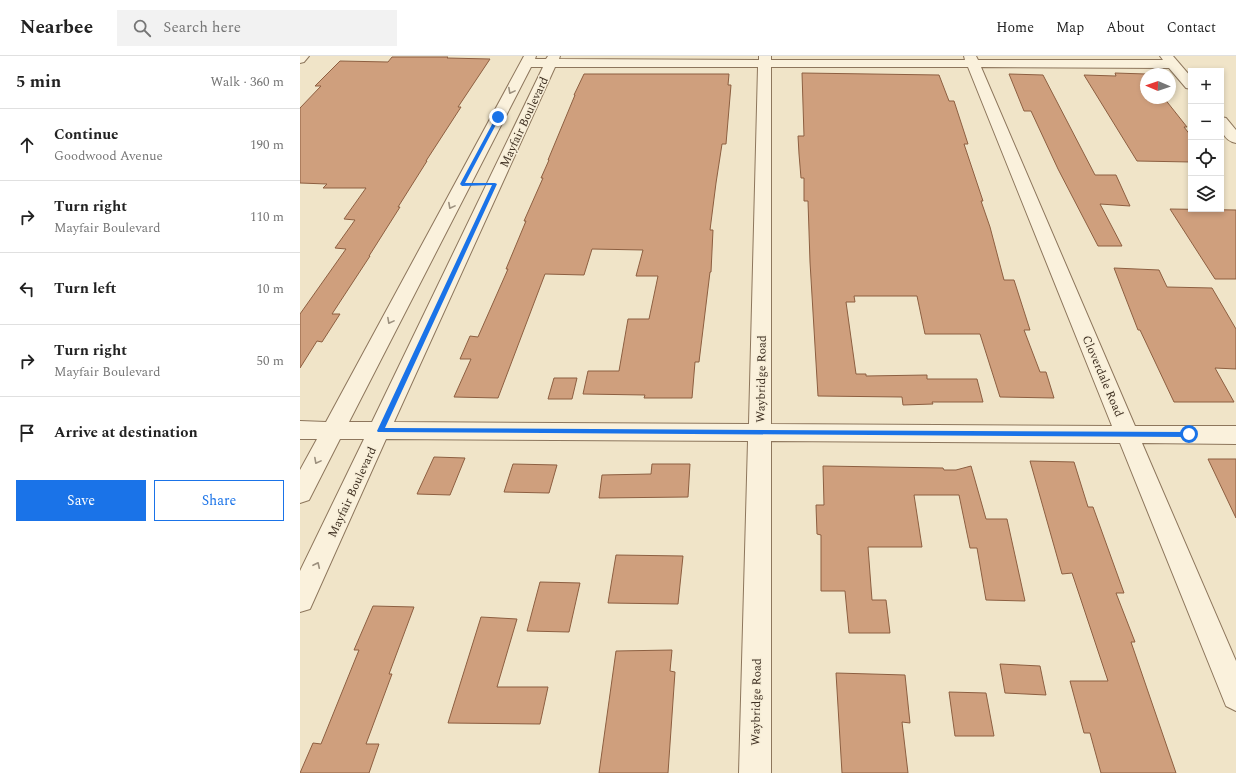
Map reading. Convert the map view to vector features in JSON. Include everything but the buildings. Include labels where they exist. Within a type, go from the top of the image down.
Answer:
[{"type":"street","points":[[300,59],[303,56]]},
{"type":"street","points":[[528,59],[1170,60],[1188,81]]},
{"type":"street","name":"Mayfair Boulevard","points":[[300,493],[528,59]]},
{"type":"street","name":"Mayfair Boulevard","points":[[300,600],[553,59]]},
{"type":"street","name":"Waybridge Road","points":[[755,773],[765,59]]},
{"type":"street","name":"Cloverdale Road","points":[[971,60],[1236,696]]},
{"type":"street","points":[[1224,125],[1236,139]]},
{"type":"street","points":[[462,184],[495,184]]},
{"type":"street","points":[[300,430],[1236,435]]},
{"type":"route","points":[[498,117],[462,184],[495,184],[380,431],[1189,434]]}]
